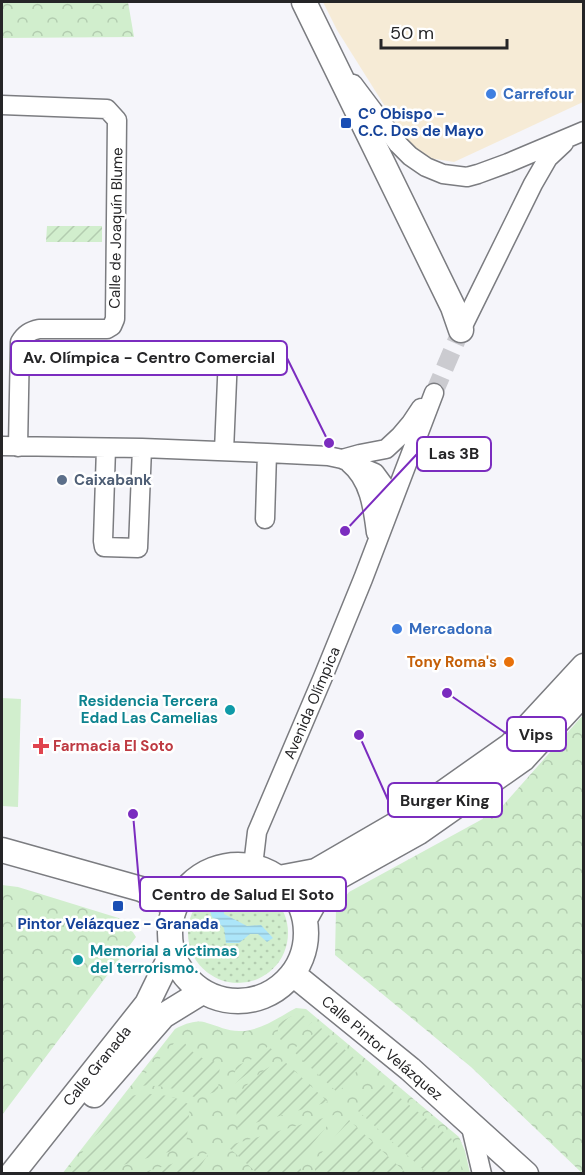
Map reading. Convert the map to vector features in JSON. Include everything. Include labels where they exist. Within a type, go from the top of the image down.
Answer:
[{"type":"street","points":[[304,2],[453,308],[461,330]]},
{"type":"street","points":[[330,53],[398,144],[426,167],[443,174],[467,177],[478,174],[579,135]]},
{"type":"street","name":"Calle de Joaquín Blume","points":[[2,105],[107,109],[117,120],[115,319],[107,329],[39,328],[24,335],[20,342],[10,446]]},
{"type":"street","points":[[461,330],[548,158],[579,135]]},
{"type":"street","points":[[224,451],[228,356]]},
{"type":"street","name":"Avenida Olímpica","points":[[253,866],[257,832],[323,677],[434,393],[400,436],[386,449]]},
{"type":"street","points":[[10,446],[142,448],[328,456],[342,459],[375,473],[386,488],[385,520]]},
{"type":"street","points":[[106,448],[104,547],[138,548],[142,448]]},
{"type":"street","points":[[342,459],[386,449]]},
{"type":"street","points":[[368,494],[386,449]]},
{"type":"street","points":[[265,519],[267,453]]},
{"type":"street","points":[[342,459],[355,468],[365,483],[373,510],[377,541]]},
{"type":"street","points":[[279,878],[316,871],[428,804],[511,745],[584,666]]},
{"type":"street","points":[[305,919],[324,885],[418,832],[523,759],[584,693]]},
{"type":"street","points":[[2,850],[141,889],[175,905]]},
{"type":"street","points":[[233,865],[253,866],[279,878],[296,896],[305,919],[306,943],[302,958],[293,974],[283,985],[263,997],[239,1002],[221,1000],[202,992],[184,975],[172,953],[169,933],[175,905],[196,879],[213,869],[233,865]]},
{"type":"street","name":"Calle Granada","points":[[12,1173],[147,1004],[172,953]]},
{"type":"street","name":"Calle Pintor Velázquez","points":[[293,974],[396,1057],[522,1169]]},
{"type":"street","name":"Calle Granada","points":[[32,1173],[90,1099],[163,1016],[202,992]]},
{"type":"street","points":[[470,1123],[482,1173]]},
{"type":"shaded area","name":"Carrefour","points":[[323,2],[583,2],[583,102],[454,162],[429,158],[408,143],[337,30]]},
{"type":"green space","points":[[2,2],[128,2],[134,37],[2,38]]},
{"type":"green space","points":[[47,226],[102,226],[102,242],[46,242]]},
{"type":"green space","points":[[2,698],[21,699],[18,807],[2,806]]},
{"type":"green space","points":[[583,715],[583,1174],[471,1067],[335,955],[336,909],[349,892],[499,810]]},
{"type":"green space","points":[[238,883],[257,887],[273,898],[284,914],[288,933],[284,952],[273,968],[257,979],[238,983],[219,979],[203,968],[192,952],[188,933],[192,914],[203,898],[219,887]]},
{"type":"green space","points":[[2,885],[18,887],[125,920],[136,937],[2,1115]]},
{"type":"green space","points":[[296,1008],[306,1009],[459,1137],[470,1173],[62,1174],[175,1029],[199,1022],[230,1030],[246,1031],[269,1023]]},
{"type":"green space","points":[[299,1012],[312,1022],[285,1044],[277,1036],[279,1023]]},
{"type":"green space","points":[[321,1028],[362,1065],[338,1093],[292,1050]]},
{"type":"green space","points":[[180,1037],[197,1055],[220,1063],[218,1091],[196,1098],[166,1087],[134,1086]]},
{"type":"green space","points":[[268,1046],[275,1052],[233,1085],[236,1066],[261,1053]]},
{"type":"green space","points":[[284,1061],[328,1102],[237,1128],[236,1096],[264,1071]]},
{"type":"green space","points":[[380,1082],[451,1138],[458,1150],[462,1173],[427,1173],[358,1111]]},
{"type":"green space","points":[[141,1094],[166,1096],[190,1105],[186,1147],[95,1173],[66,1173],[126,1097]]},
{"type":"green space","points":[[337,1114],[298,1161],[302,1173],[257,1173],[227,1146]]},
{"type":"green space","points":[[349,1120],[406,1173],[316,1173],[313,1163]]},
{"type":"green space","points":[[209,1153],[196,1173],[141,1173]]},
{"type":"water","points":[[214,900],[224,904],[224,914],[247,926],[261,925],[273,938],[267,942],[258,934],[250,934],[239,943],[226,943],[224,928],[212,917],[209,908]]},
{"type":"tunnel","points":[[434,393],[461,330]]},
{"type":"place","name":"Carrefour","points":[[491,94]]},
{"type":"place","name":"Cº Obispo - C.C. Dos de Mayo","points":[[346,123]]},
{"type":"place","name":"Av. Olímpica - Centro Comercial","points":[[329,443]]},
{"type":"place","name":"Caixabank","points":[[62,480]]},
{"type":"place","name":"Las 3B","points":[[345,531]]},
{"type":"place","name":"Mercadona","points":[[397,629]]},
{"type":"place","name":"Tony Roma's","points":[[509,662]]},
{"type":"place","name":"Vips","points":[[447,693]]},
{"type":"place","name":"Residencia Tercera Edad Las Camelias","points":[[230,710]]},
{"type":"place","name":"Burger King","points":[[359,735]]},
{"type":"place","name":"Farmacia El Soto","points":[[41,746]]},
{"type":"place","name":"Centro de Salud El Soto","points":[[133,814]]},
{"type":"place","name":"Pintor Velázquez - Granada","points":[[118,906]]},
{"type":"place","name":"Memorial a víctimas del terrorismo.","points":[[78,960]]}]
